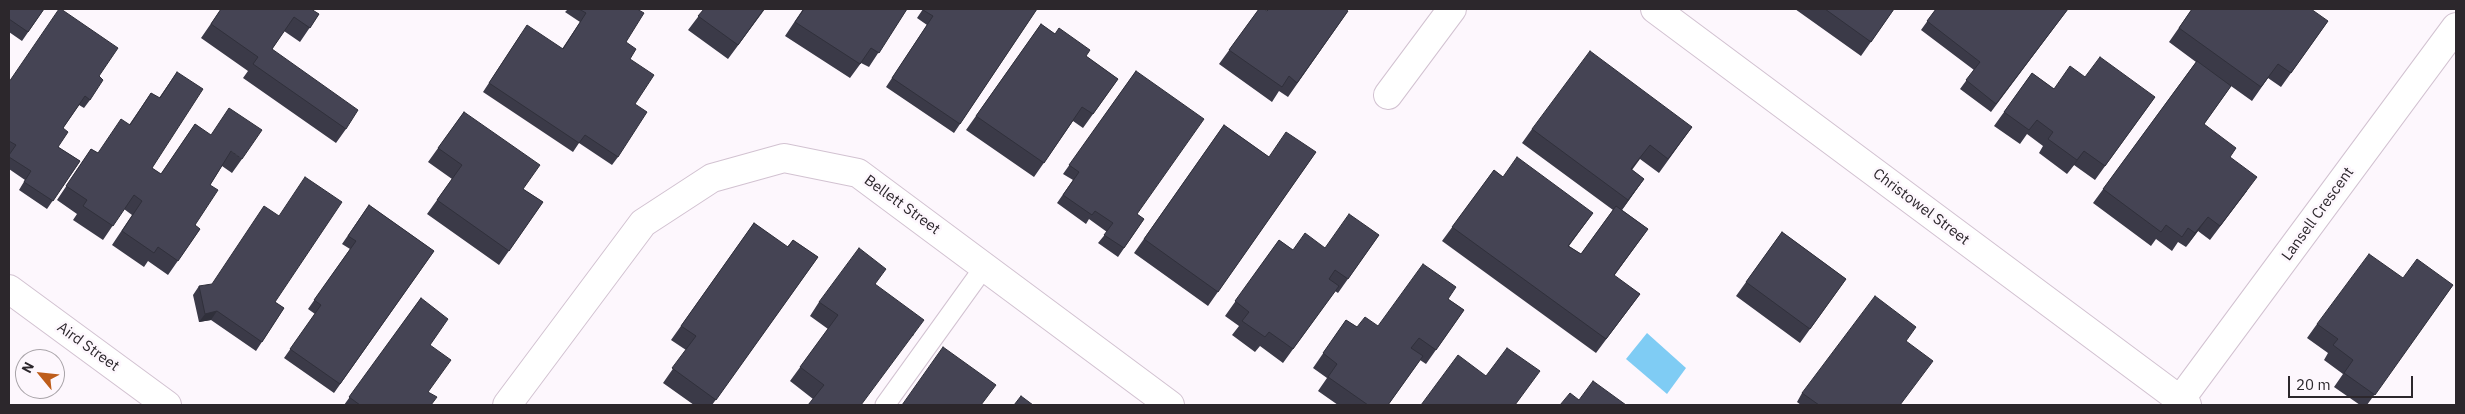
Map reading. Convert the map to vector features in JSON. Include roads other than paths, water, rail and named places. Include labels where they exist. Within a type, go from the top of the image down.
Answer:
[{"type":"street","points":[[1388,95],[1452,9]]},
{"type":"street","name":"Christowel Street","points":[[1655,9],[2184,403]]},
{"type":"street","name":"Lansell Crescent","points":[[2184,403],[2456,27]]},
{"type":"street","name":"Bellett Street","points":[[506,405],[643,223],[712,178],[784,158],[858,173],[1170,405]]},
{"type":"street","name":"Aird Street","points":[[9,289],[167,405]]},
{"type":"lane","points":[[885,405],[985,266]]},
{"type":"water","points":[[1647,333],[1686,368],[1667,394],[1626,359]]}]
